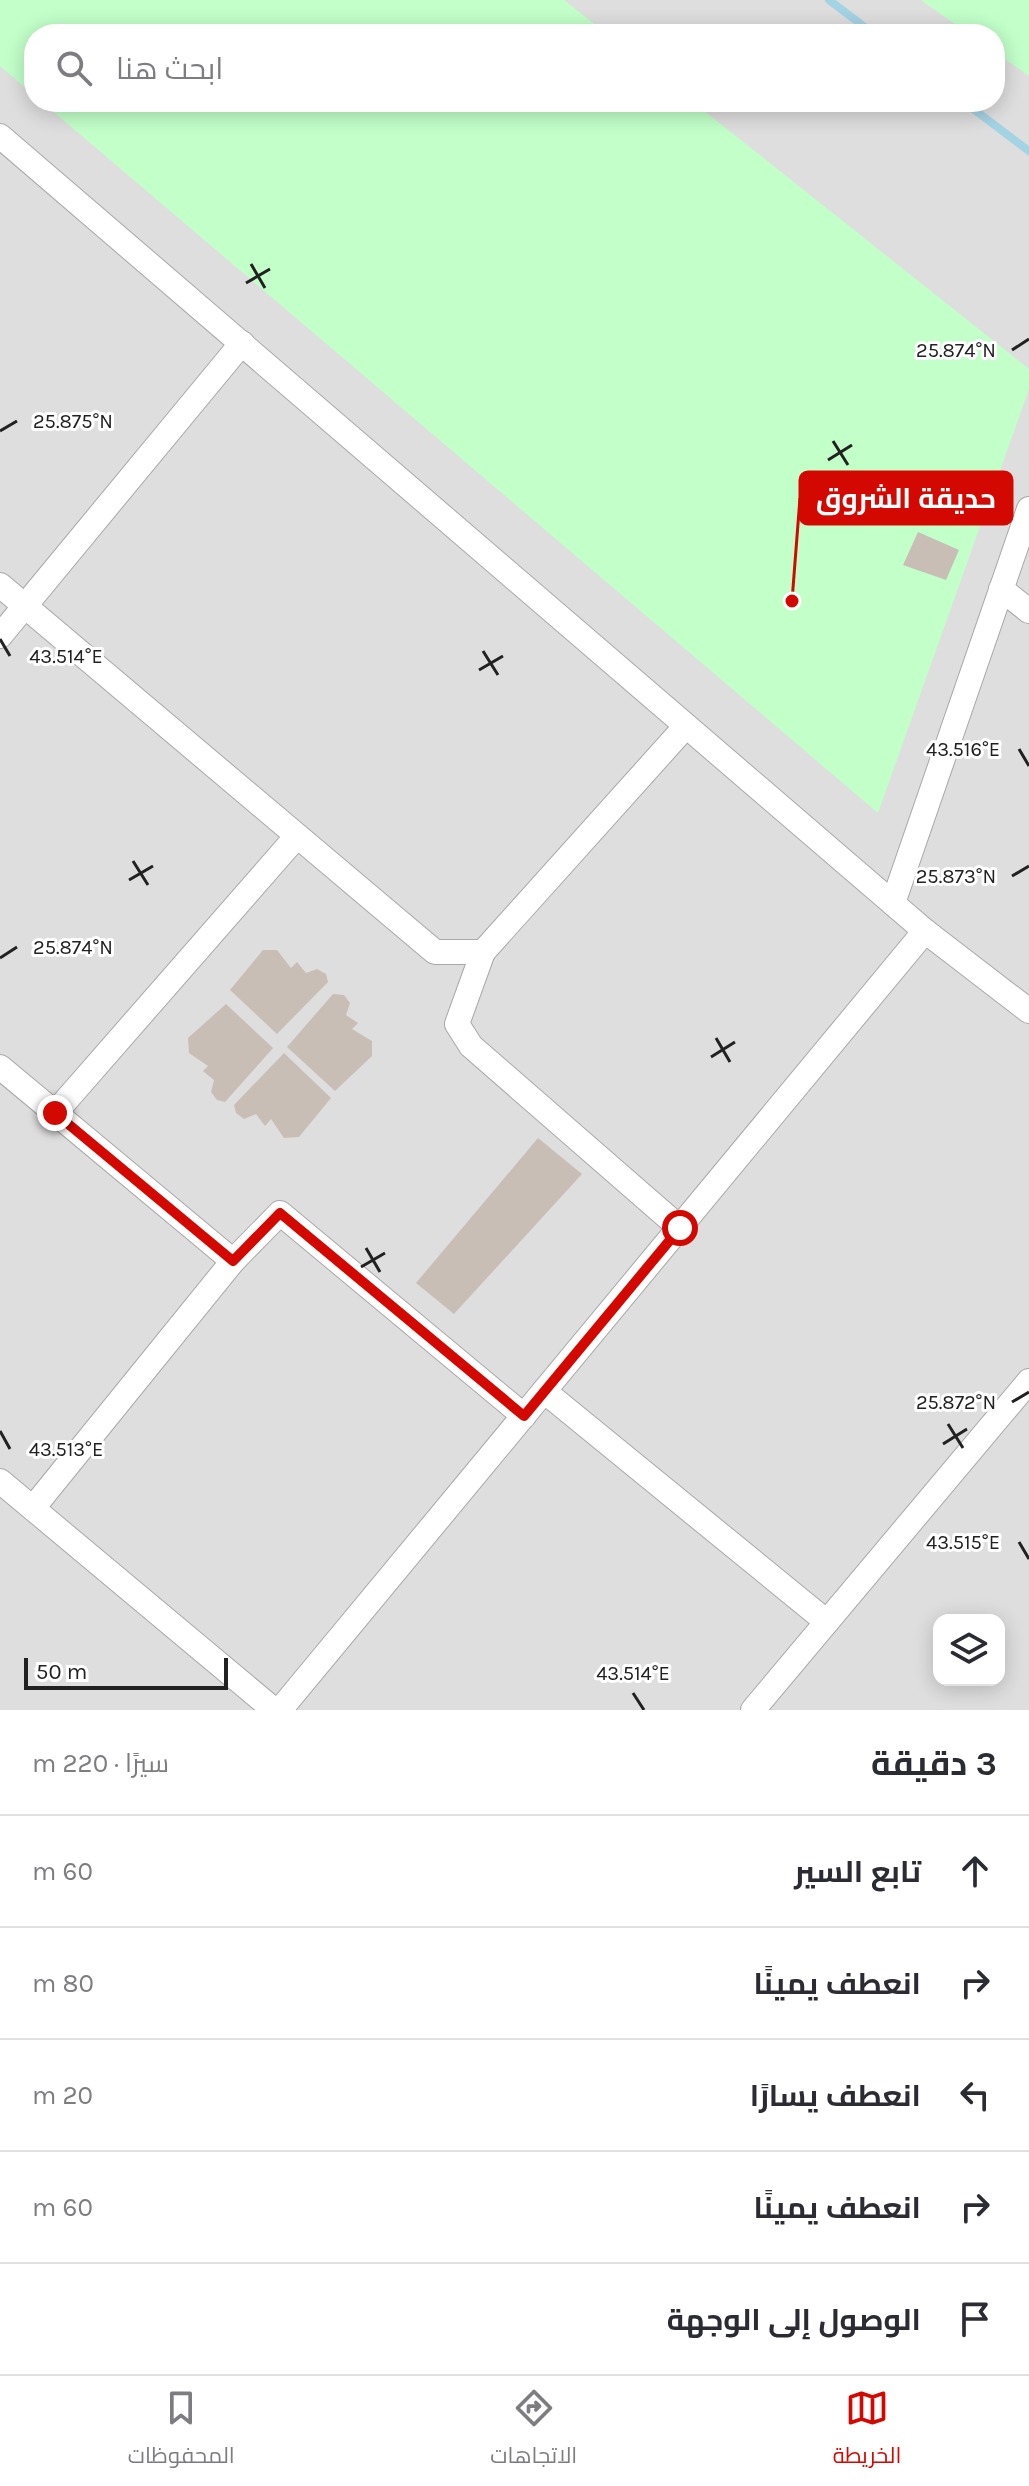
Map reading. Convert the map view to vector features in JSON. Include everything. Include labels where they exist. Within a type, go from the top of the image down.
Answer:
[{"type":"street","points":[[0,136],[925,931],[1029,1011]]},
{"type":"street","points":[[0,636],[23,604],[242,343]]},
{"type":"street","points":[[893,903],[1029,509]]},
{"type":"street","points":[[0,585],[435,952],[483,952]]},
{"type":"street","points":[[1001,589],[1029,611]]},
{"type":"street","points":[[680,1228],[471,1046],[457,1024],[483,952],[686,726]]},
{"type":"street","points":[[55,1113],[297,836]]},
{"type":"street","points":[[0,1481],[277,1710],[925,931]]},
{"type":"street","points":[[0,1067],[233,1261]]},
{"type":"street","points":[[33,1508],[233,1261],[280,1213],[524,1416]]},
{"type":"street","points":[[753,1710],[1029,1381]]},
{"type":"street","points":[[544,1391],[827,1622]]},
{"type":"shaded area","points":[[0,0],[1029,0],[1029,1710],[0,1710]]},
{"type":"green space","points":[[0,0],[564,0],[594,24],[24,24],[24,86],[0,66]]},
{"type":"green space","points":[[921,0],[1029,0],[1029,76],[1005,59],[1005,24],[955,24]]},
{"type":"green space","points":[[54,112],[706,112],[1029,369],[1029,389],[878,813]]},
{"type":"building","points":[[918,532],[959,550],[946,580],[903,565]]},
{"type":"building","points":[[263,950],[277,950],[291,968],[297,962],[306,973],[317,969],[326,974],[328,982],[277,1034],[230,990]]},
{"type":"building","points":[[333,994],[344,995],[350,1003],[346,1015],[358,1023],[352,1029],[372,1041],[372,1056],[335,1091],[287,1047]]},
{"type":"building","points":[[226,1004],[273,1048],[225,1102],[217,1100],[211,1092],[214,1080],[203,1071],[208,1066],[189,1053],[188,1038]]},
{"type":"building","points":[[284,1053],[331,1098],[299,1137],[284,1138],[271,1119],[265,1126],[256,1114],[244,1119],[236,1113],[234,1105]]},
{"type":"building","points":[[538,1138],[582,1174],[454,1314],[416,1283]]},
{"type":"waterway","points":[[829,0],[861,24]]},
{"type":"waterway","points":[[977,112],[1029,151]]},
{"type":"place","name":"حديقة الشروق","points":[[792,601]]},
{"type":"route","points":[[55,1113],[233,1261],[280,1213],[524,1416],[680,1228]]}]
